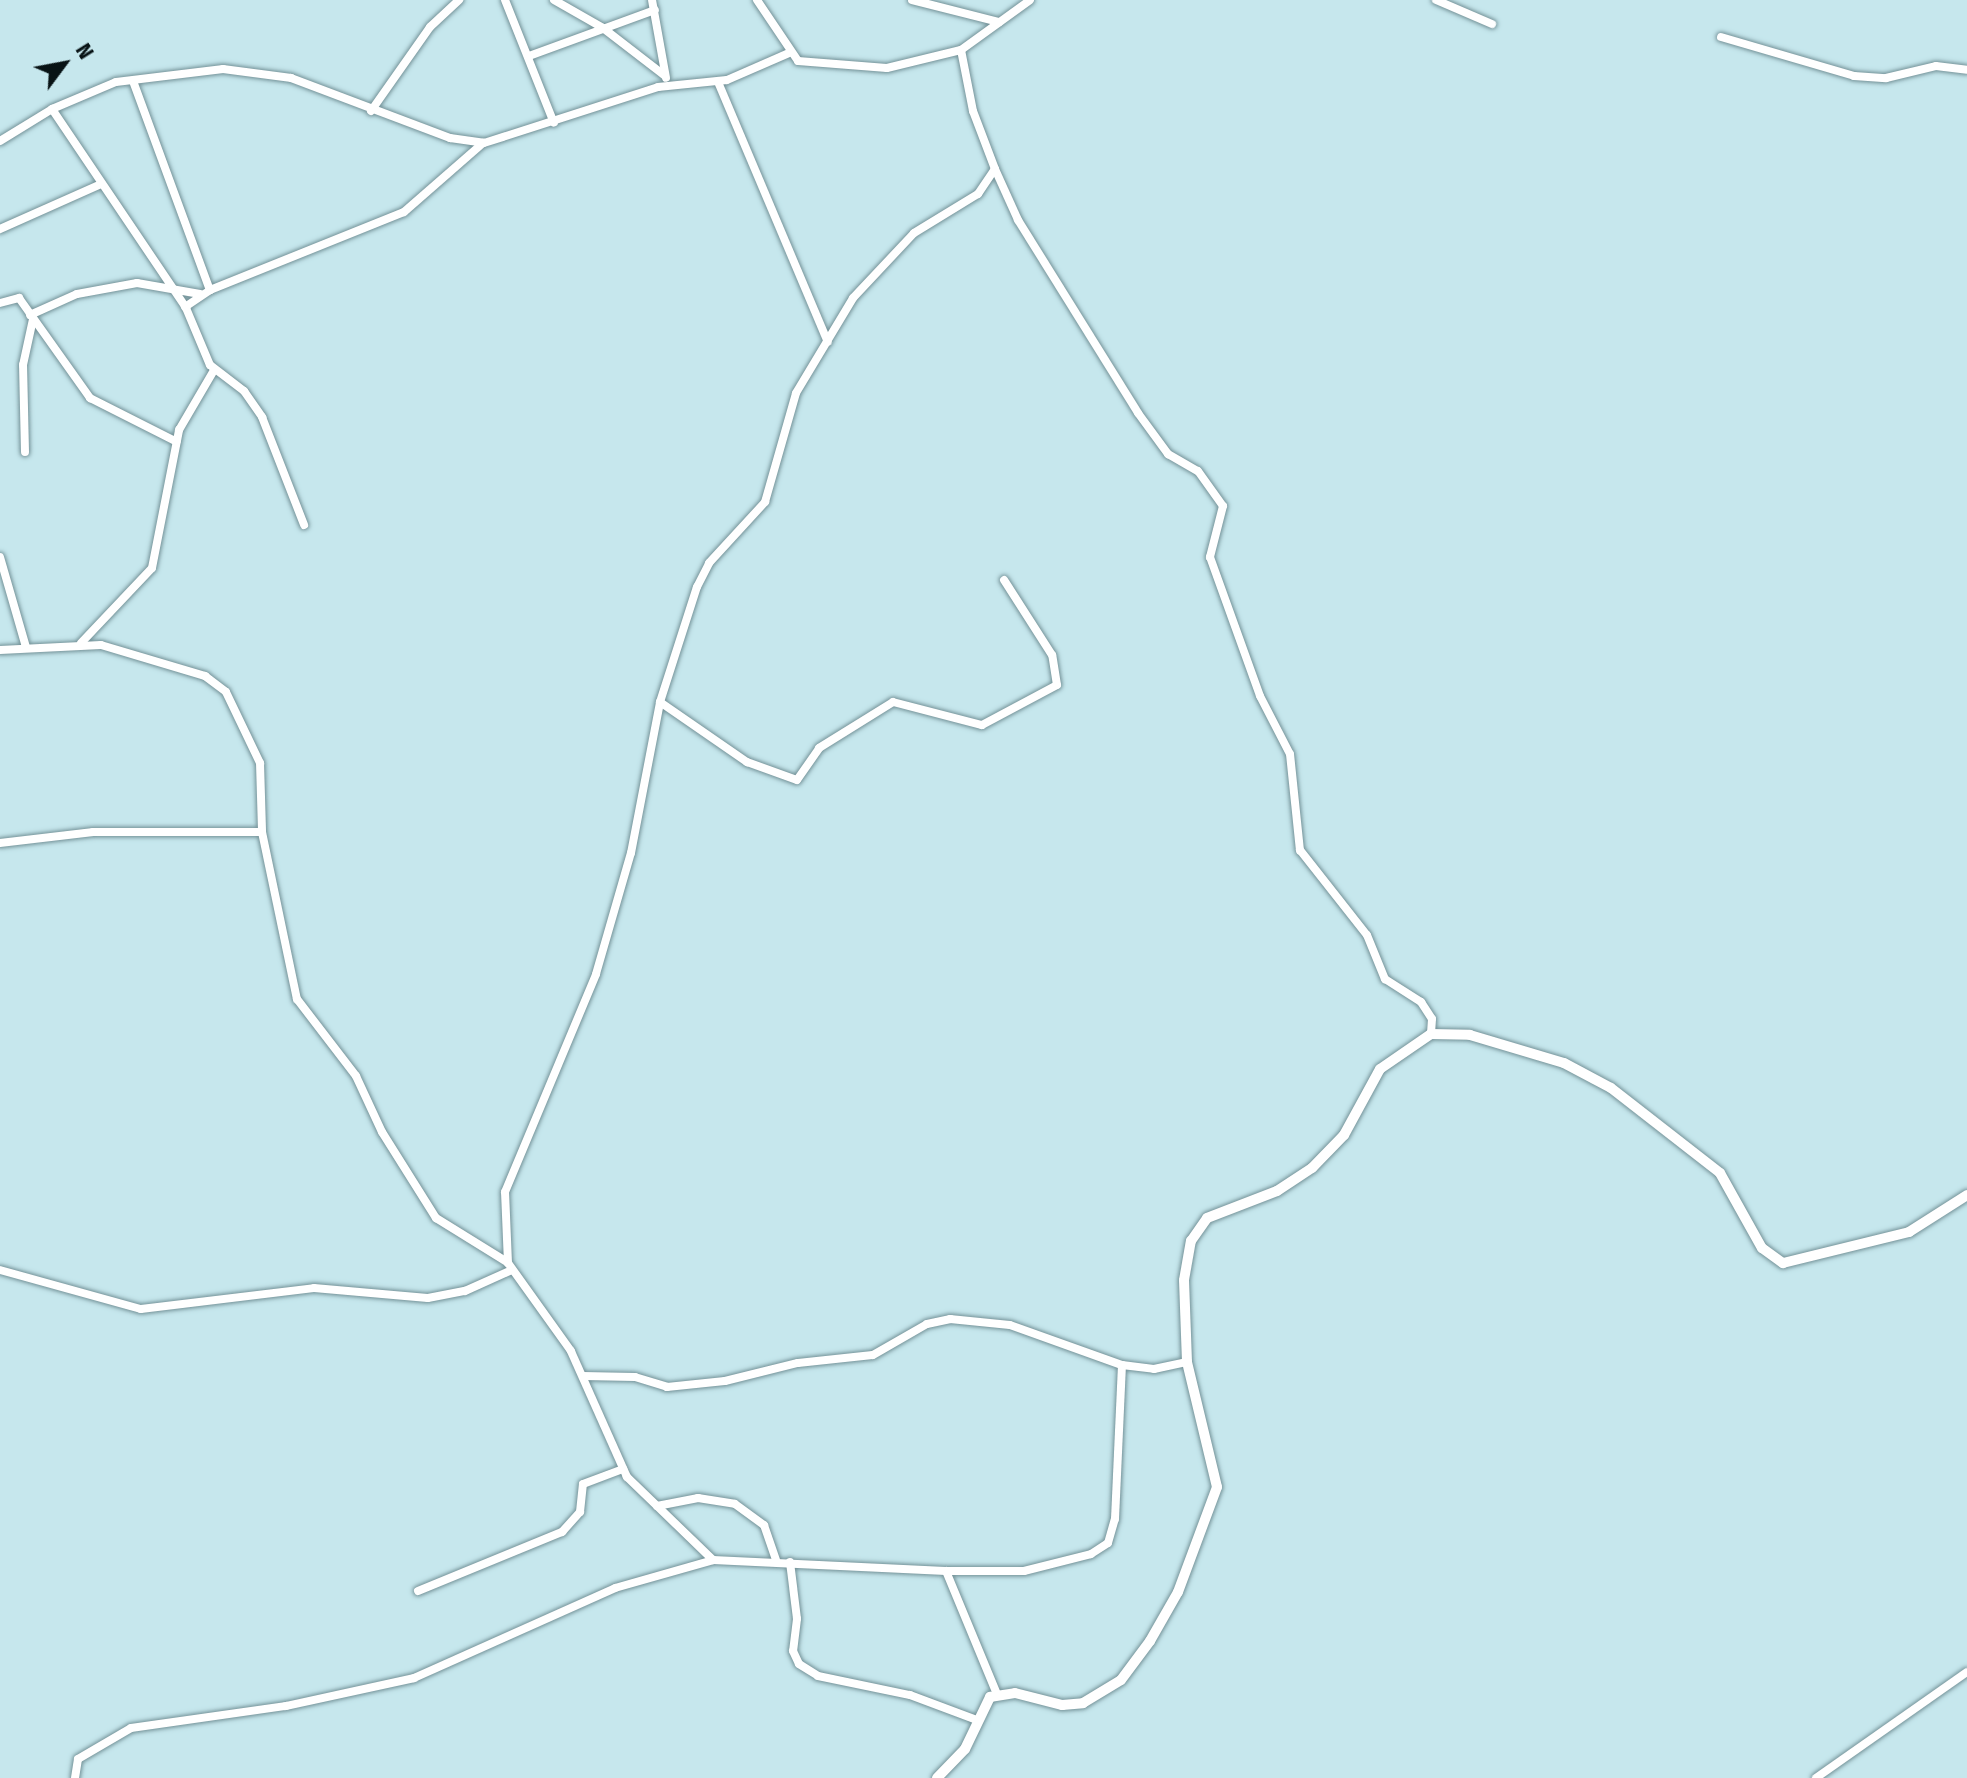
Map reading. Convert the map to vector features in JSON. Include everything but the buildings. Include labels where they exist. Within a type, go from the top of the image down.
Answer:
[{"type":"street","points":[[371,111],[430,27],[459,0]]},
{"type":"street","points":[[505,0],[554,123]]},
{"type":"street","points":[[554,0],[603,28],[665,76]]},
{"type":"street","points":[[573,11],[581,0]]},
{"type":"street","points":[[757,0],[789,53],[811,64],[887,68],[961,50],[999,22],[1015,4],[1030,0]]},
{"type":"street","points":[[912,0],[999,22]]},
{"type":"street","points":[[1436,0],[1492,24]]},
{"type":"street","points":[[529,56],[654,5],[667,86]]},
{"type":"street","points":[[1721,37],[1854,76],[1886,78],[1936,66],[1967,70]]},
{"type":"street","points":[[961,50],[973,111],[1018,220],[1153,435],[1174,460],[1198,471],[1223,506],[1210,557],[1260,696],[1290,754],[1300,809],[1300,850],[1367,935],[1385,979],[1421,1002],[1432,1019],[1431,1034]]},
{"type":"street","points":[[185,307],[210,290],[400,214],[484,143],[667,86],[718,82],[789,53]]},
{"type":"street","points":[[0,141],[52,109],[133,81],[213,70],[266,71],[371,111],[484,143]]},
{"type":"street","points":[[133,81],[210,290]]},
{"type":"street","points":[[718,82],[828,342]]},
{"type":"street","points":[[52,109],[185,307],[214,370],[244,391],[262,417],[304,525]]},
{"type":"street","points":[[510,1266],[505,1192],[596,974],[631,853],[660,702],[697,587],[709,563],[765,502],[796,393],[853,298],[890,255],[985,188],[995,169]]},
{"type":"street","points":[[0,229],[101,184]]},
{"type":"street","points":[[32,317],[101,288],[137,283],[201,294]]},
{"type":"street","points":[[0,303],[17,297],[90,398],[177,442]]},
{"type":"street","points":[[25,452],[22,374],[32,317]]},
{"type":"street","points":[[81,643],[152,568],[185,414],[214,370]]},
{"type":"street","points":[[0,557],[26,647]]},
{"type":"street","points":[[660,702],[747,762],[797,780],[819,748],[893,702],[982,725],[1057,685],[1052,655],[1004,580]]},
{"type":"street","points":[[0,650],[81,643],[216,681],[260,763],[262,832],[297,999],[356,1076],[382,1132],[436,1218],[510,1266],[583,1376],[623,1469],[713,1560]]},
{"type":"street","points":[[0,843],[93,832],[262,832]]},
{"type":"street","points":[[997,1694],[1071,1706],[1098,1697],[1130,1669],[1178,1592],[1217,1487],[1187,1362],[1184,1280],[1197,1228],[1312,1168],[1344,1135],[1380,1069],[1431,1034],[1470,1035],[1564,1063],[1611,1088],[1720,1173],[1762,1248],[1783,1263],[1909,1232],[1967,1195]]},
{"type":"street","points":[[0,1270],[141,1309],[314,1288],[428,1298],[465,1291],[510,1266]]},
{"type":"street","points":[[583,1376],[635,1377],[667,1387],[725,1381],[798,1363],[873,1355],[927,1324],[950,1319],[1010,1325],[1122,1365],[1154,1369],[1187,1362]]},
{"type":"street","points":[[75,1778],[78,1759],[131,1728],[286,1706],[414,1678],[615,1588],[713,1560],[776,1560],[946,1571],[1024,1571],[1091,1554],[1108,1543],[1115,1519],[1122,1365]]},
{"type":"street","points":[[418,1591],[562,1532],[580,1512],[583,1484],[623,1469]]},
{"type":"street","points":[[657,1506],[698,1498],[735,1504],[764,1525],[776,1560]]},
{"type":"street","points":[[790,1562],[797,1619],[793,1651],[799,1664],[818,1676],[910,1695],[977,1720]]},
{"type":"street","points":[[946,1571],[997,1694]]},
{"type":"street","points":[[1816,1778],[1967,1672]]},
{"type":"street","points":[[937,1778],[965,1749],[977,1720],[997,1694]]}]
